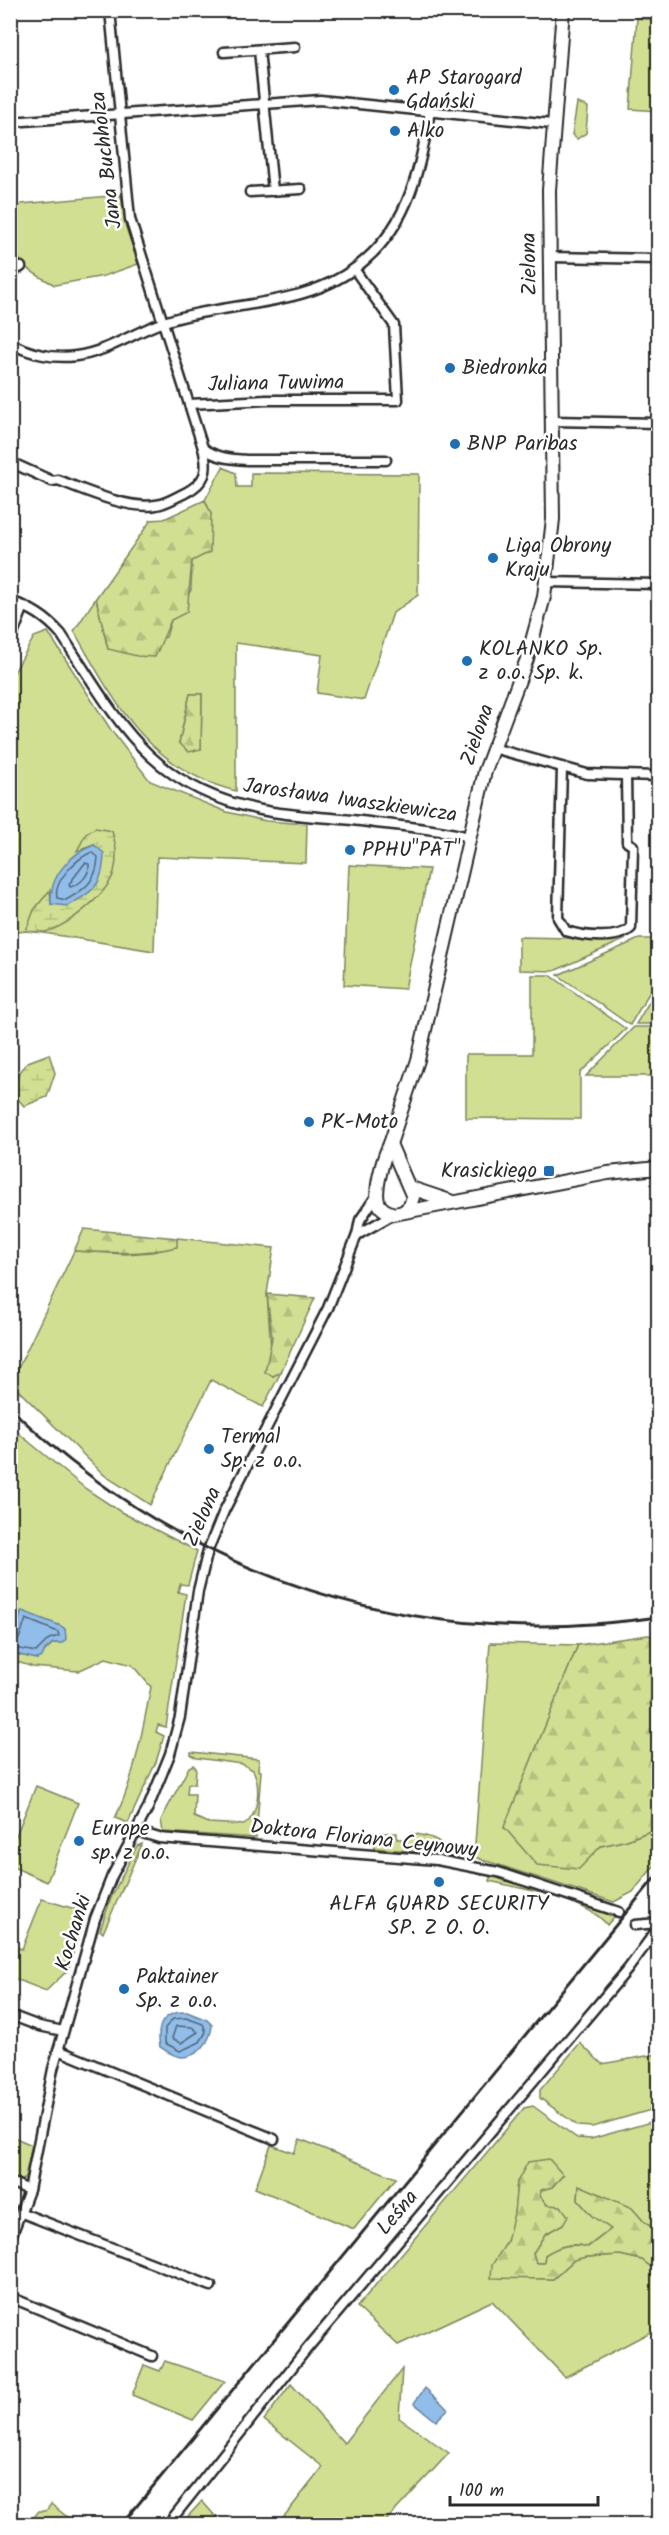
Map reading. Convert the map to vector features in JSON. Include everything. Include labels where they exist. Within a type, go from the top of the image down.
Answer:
[{"type":"street","name":"Jana Buchholza","points":[[110,10],[130,219],[189,404]]},
{"type":"street","name":"Zielona","points":[[136,1831],[161,1781],[180,1717],[200,1580],[211,1541],[323,1318],[357,1235],[360,1220],[378,1191],[384,1153],[390,1143],[418,1060],[468,837],[493,748],[534,636],[546,582],[553,519],[552,124],[563,10]]},
{"type":"street","points":[[224,52],[295,47]]},
{"type":"street","points":[[259,50],[273,190]]},
{"type":"street","points":[[10,122],[334,100],[552,124]]},
{"type":"street","points":[[10,343],[44,355],[76,356],[101,349],[162,322],[289,296],[328,284],[354,269],[389,236],[404,212],[413,189],[430,111]]},
{"type":"street","points":[[250,192],[301,189]]},
{"type":"street","points":[[553,257],[658,259]]},
{"type":"street","points":[[10,273],[21,267]]},
{"type":"street","name":"Juliana Tuwima","points":[[10,462],[52,481],[58,480],[145,506],[165,503],[198,486],[207,472],[208,465],[204,448],[189,404],[266,400],[398,400],[394,325],[354,269]]},
{"type":"street","points":[[552,421],[658,423]]},
{"type":"street","points":[[204,448],[213,455],[247,460],[386,460]]},
{"type":"street","points":[[546,582],[658,584]]},
{"type":"street","name":"Jarosława Iwaszkiewicza","points":[[10,601],[49,620],[61,633],[127,734],[147,755],[191,786],[239,805],[263,811],[334,817],[468,837]]},
{"type":"street","points":[[10,642],[24,606]]},
{"type":"street","points":[[493,748],[587,774],[658,776]]},
{"type":"street","points":[[562,768],[558,918],[566,931],[577,935],[619,935],[631,928],[633,846],[627,842],[626,775]]},
{"type":"street","points":[[357,1235],[410,1206],[413,1197],[390,1143]]},
{"type":"street","points":[[450,1202],[397,1178],[386,1180],[378,1191],[379,1204],[385,1211],[398,1213],[608,1173],[658,1168]]},
{"type":"street","name":"Doktora Floriana Ceynowy","points":[[136,1831],[159,1838],[437,1860],[498,1872],[619,1912]]},
{"type":"street","name":"Kochanki","points":[[10,2240],[29,2190],[58,2050],[102,1900],[136,1831]]},
{"type":"street","points":[[635,1925],[658,1923]]},
{"type":"street","name":"Leśna","points":[[168,2524],[306,2350],[628,1969],[658,1928]]},
{"type":"street","points":[[10,2015],[39,2026],[63,2031]]},
{"type":"street","points":[[58,2050],[274,2139]]},
{"type":"street","points":[[10,2182],[29,2190]]},
{"type":"street","points":[[22,2213],[211,2286]]},
{"type":"street","points":[[10,2297],[152,2356]]},
{"type":"green space","points":[[637,18],[658,20],[658,111],[630,109]]},
{"type":"green space","points":[[577,103],[588,107],[586,133],[577,139],[572,135]]},
{"type":"green space","points":[[121,195],[126,227],[138,264],[104,276],[55,285],[25,267],[18,257],[12,233],[14,216],[21,204]]},
{"type":"green space","points":[[223,467],[236,473],[237,487],[251,487],[251,473],[419,474],[418,595],[393,613],[364,700],[317,693],[322,655],[236,643],[236,791],[206,781],[180,767],[157,750],[120,708],[74,631],[96,598],[108,649],[166,637],[171,620],[191,590],[192,561],[211,514],[205,500]],"holes":[[[190,694],[202,694],[201,749],[179,743]]]},
{"type":"green space","points":[[205,500],[211,514],[210,552],[192,561],[187,612],[171,620],[155,657],[137,656],[108,649],[96,598],[151,520],[164,519]]},
{"type":"green space","points":[[48,632],[111,730],[150,781],[227,812],[266,821],[307,824],[306,863],[157,857],[154,951],[44,933],[26,931],[11,933],[11,678],[34,637]]},
{"type":"green space","points":[[190,694],[202,694],[201,749],[189,752],[179,743]]},
{"type":"green space","points":[[95,828],[112,831],[115,846],[114,872],[104,890],[86,908],[54,929],[45,932],[26,931],[34,910],[50,890],[51,904],[94,845],[77,851],[86,834]]},
{"type":"green space","points":[[349,865],[429,869],[405,989],[344,985]]},
{"type":"green space","points":[[519,937],[626,939],[554,971],[519,970]]},
{"type":"green space","points":[[639,939],[658,939],[658,978],[630,1025],[558,975]]},
{"type":"green space","points":[[532,975],[550,975],[626,1029],[580,1073],[580,1119],[466,1118],[466,1054],[532,1054]]},
{"type":"green space","points":[[658,987],[658,1024],[636,1024]]},
{"type":"green space","points":[[634,1027],[658,1027],[657,1076],[586,1076]]},
{"type":"green space","points":[[49,1054],[55,1073],[47,1097],[24,1106],[17,1098],[15,1078],[28,1062]]},
{"type":"green space","points":[[84,1229],[177,1238],[177,1247],[113,1253],[74,1251]]},
{"type":"green space","points":[[177,1238],[274,1248],[267,1294],[273,1376],[281,1372],[263,1407],[211,1380],[150,1505],[104,1475],[11,1383],[74,1251],[126,1254],[152,1252],[176,1247]]},
{"type":"green space","points":[[267,1294],[315,1298],[281,1372],[273,1376],[265,1372],[272,1338]]},
{"type":"green space","points":[[11,1427],[86,1489],[121,1512],[197,1551],[188,1585],[180,1584],[178,1592],[186,1594],[166,1727],[158,1725],[156,1732],[164,1736],[156,1762],[128,1823],[115,1818],[133,1771],[151,1687],[132,1665],[106,1658],[78,1671],[33,1667],[11,1660],[11,1653],[37,1659],[53,1643],[59,1643],[26,1612],[20,1612],[11,1643],[10,1619],[16,1604],[10,1601]]},
{"type":"green space","points":[[648,1635],[658,1637],[658,1824],[650,1831],[627,1840],[601,1846],[579,1869],[537,1865],[504,1827],[578,1645]]},
{"type":"green space","points":[[490,1643],[578,1645],[504,1828],[601,1846],[627,1840],[650,1831],[658,1824],[658,1861],[633,1892],[614,1902],[474,1857]]},
{"type":"green space","points":[[191,1752],[259,1759],[258,1770],[261,1771],[256,1838],[163,1832],[161,1820],[189,1767],[193,1765],[196,1768],[195,1784],[188,1784],[187,1794],[195,1794],[194,1817],[209,1823],[244,1825],[256,1807],[258,1792],[253,1770],[242,1764],[197,1758],[191,1755]]},
{"type":"green space","points":[[36,1786],[78,1803],[47,1882],[11,1866],[11,1848]]},
{"type":"green space","points":[[374,1833],[397,1833],[397,1839],[409,1839],[411,1833],[421,1835],[435,1839],[446,1849],[441,1853],[431,1853],[374,1848]]},
{"type":"green space","points":[[142,1844],[103,1933],[100,1930],[111,1898],[137,1846]]},
{"type":"green space","points":[[491,1874],[572,1897],[614,1917],[607,1925],[598,1916],[570,1902],[535,1891],[489,1881]]},
{"type":"green space","points":[[42,1899],[85,1912],[68,1970],[46,1991],[10,1977],[11,1945],[22,1949]]},
{"type":"green space","points":[[580,2043],[602,2064],[658,2054],[658,2108],[592,2127],[578,2126],[540,2098],[540,2090]]},
{"type":"green space","points":[[533,2106],[577,2138],[591,2139],[658,2120],[658,2231],[645,2223],[632,2208],[579,2185],[578,2200],[592,2216],[611,2229],[587,2247],[570,2245],[560,2247],[545,2255],[544,2263],[536,2263],[533,2253],[545,2234],[563,2224],[540,2196],[541,2190],[552,2187],[563,2175],[517,2182],[511,2229],[491,2277],[553,2279],[574,2260],[586,2257],[620,2255],[642,2260],[658,2272],[658,2328],[565,2377],[492,2301],[398,2345],[357,2307],[524,2108]]},
{"type":"green space","points":[[11,2136],[32,2145],[25,2178],[20,2181],[11,2177]]},
{"type":"green space","points":[[300,2139],[396,2178],[354,2229],[255,2188],[271,2145],[294,2153]]},
{"type":"green space","points":[[549,2159],[563,2175],[552,2187],[541,2190],[540,2196],[547,2205],[561,2206],[568,2216],[563,2224],[545,2234],[533,2253],[536,2263],[544,2263],[545,2255],[560,2247],[576,2245],[588,2247],[611,2229],[592,2216],[578,2200],[579,2185],[632,2208],[645,2223],[658,2231],[658,2272],[642,2260],[620,2255],[574,2260],[553,2279],[491,2278],[492,2265],[507,2242],[514,2213],[517,2182],[528,2162]]},
{"type":"green space","points":[[165,2361],[225,2381],[193,2420],[132,2395],[144,2365],[160,2371]]},
{"type":"green space","points":[[402,2369],[399,2418],[449,2453],[383,2524],[278,2524],[323,2467],[264,2420],[291,2384],[344,2443]]},
{"type":"green space","points":[[202,2501],[222,2524],[181,2524]]},
{"type":"green space","points":[[51,2504],[76,2524],[28,2524],[39,2511],[46,2511]]},
{"type":"water","points":[[94,845],[104,853],[102,873],[95,886],[67,906],[51,904],[51,894],[57,875],[69,860]]},
{"type":"water","points":[[22,1611],[61,1626],[65,1629],[66,1639],[63,1643],[53,1643],[45,1650],[42,1657],[37,1659],[11,1653],[11,1643]]},
{"type":"water","points":[[187,2012],[207,2020],[212,2025],[211,2031],[207,2042],[199,2051],[179,2057],[160,2047],[160,2026],[172,2014]]},
{"type":"water","points":[[425,2388],[448,2409],[436,2421],[414,2403]]},
{"type":"railway","points":[[10,1408],[79,1468],[152,1518],[229,1559],[310,1590],[393,1612],[479,1624],[567,1625],[658,1617]]},
{"type":"railway","points":[[122,2524],[658,1874]]},
{"type":"place","name":"AP Starogard Gdański","points":[[394,90]]},
{"type":"place","name":"Alko","points":[[395,131]]},
{"type":"place","name":"Biedronka","points":[[450,368]]},
{"type":"place","name":"BNP Paribas","points":[[455,444]]},
{"type":"place","name":"Liga Obrony Kraju","points":[[493,558]]},
{"type":"place","name":"KOLANKO Sp. z o.o. Sp. k.","points":[[467,661]]},
{"type":"place","name":"PPHU\"PAT\"","points":[[350,850]]},
{"type":"place","name":"PK-Moto","points":[[309,1122]]},
{"type":"place","name":"Krasickiego","points":[[549,1171]]},
{"type":"place","name":"Termal Sp. z o.o.","points":[[209,1449]]},
{"type":"place","name":"Europe sp. z o.o.","points":[[79,1841]]},
{"type":"place","name":"ALFA GUARD SECURITY SP. Z O. O.","points":[[439,1882]]},
{"type":"place","name":"Paktainer Sp. z o.o.","points":[[124,1989]]}]
